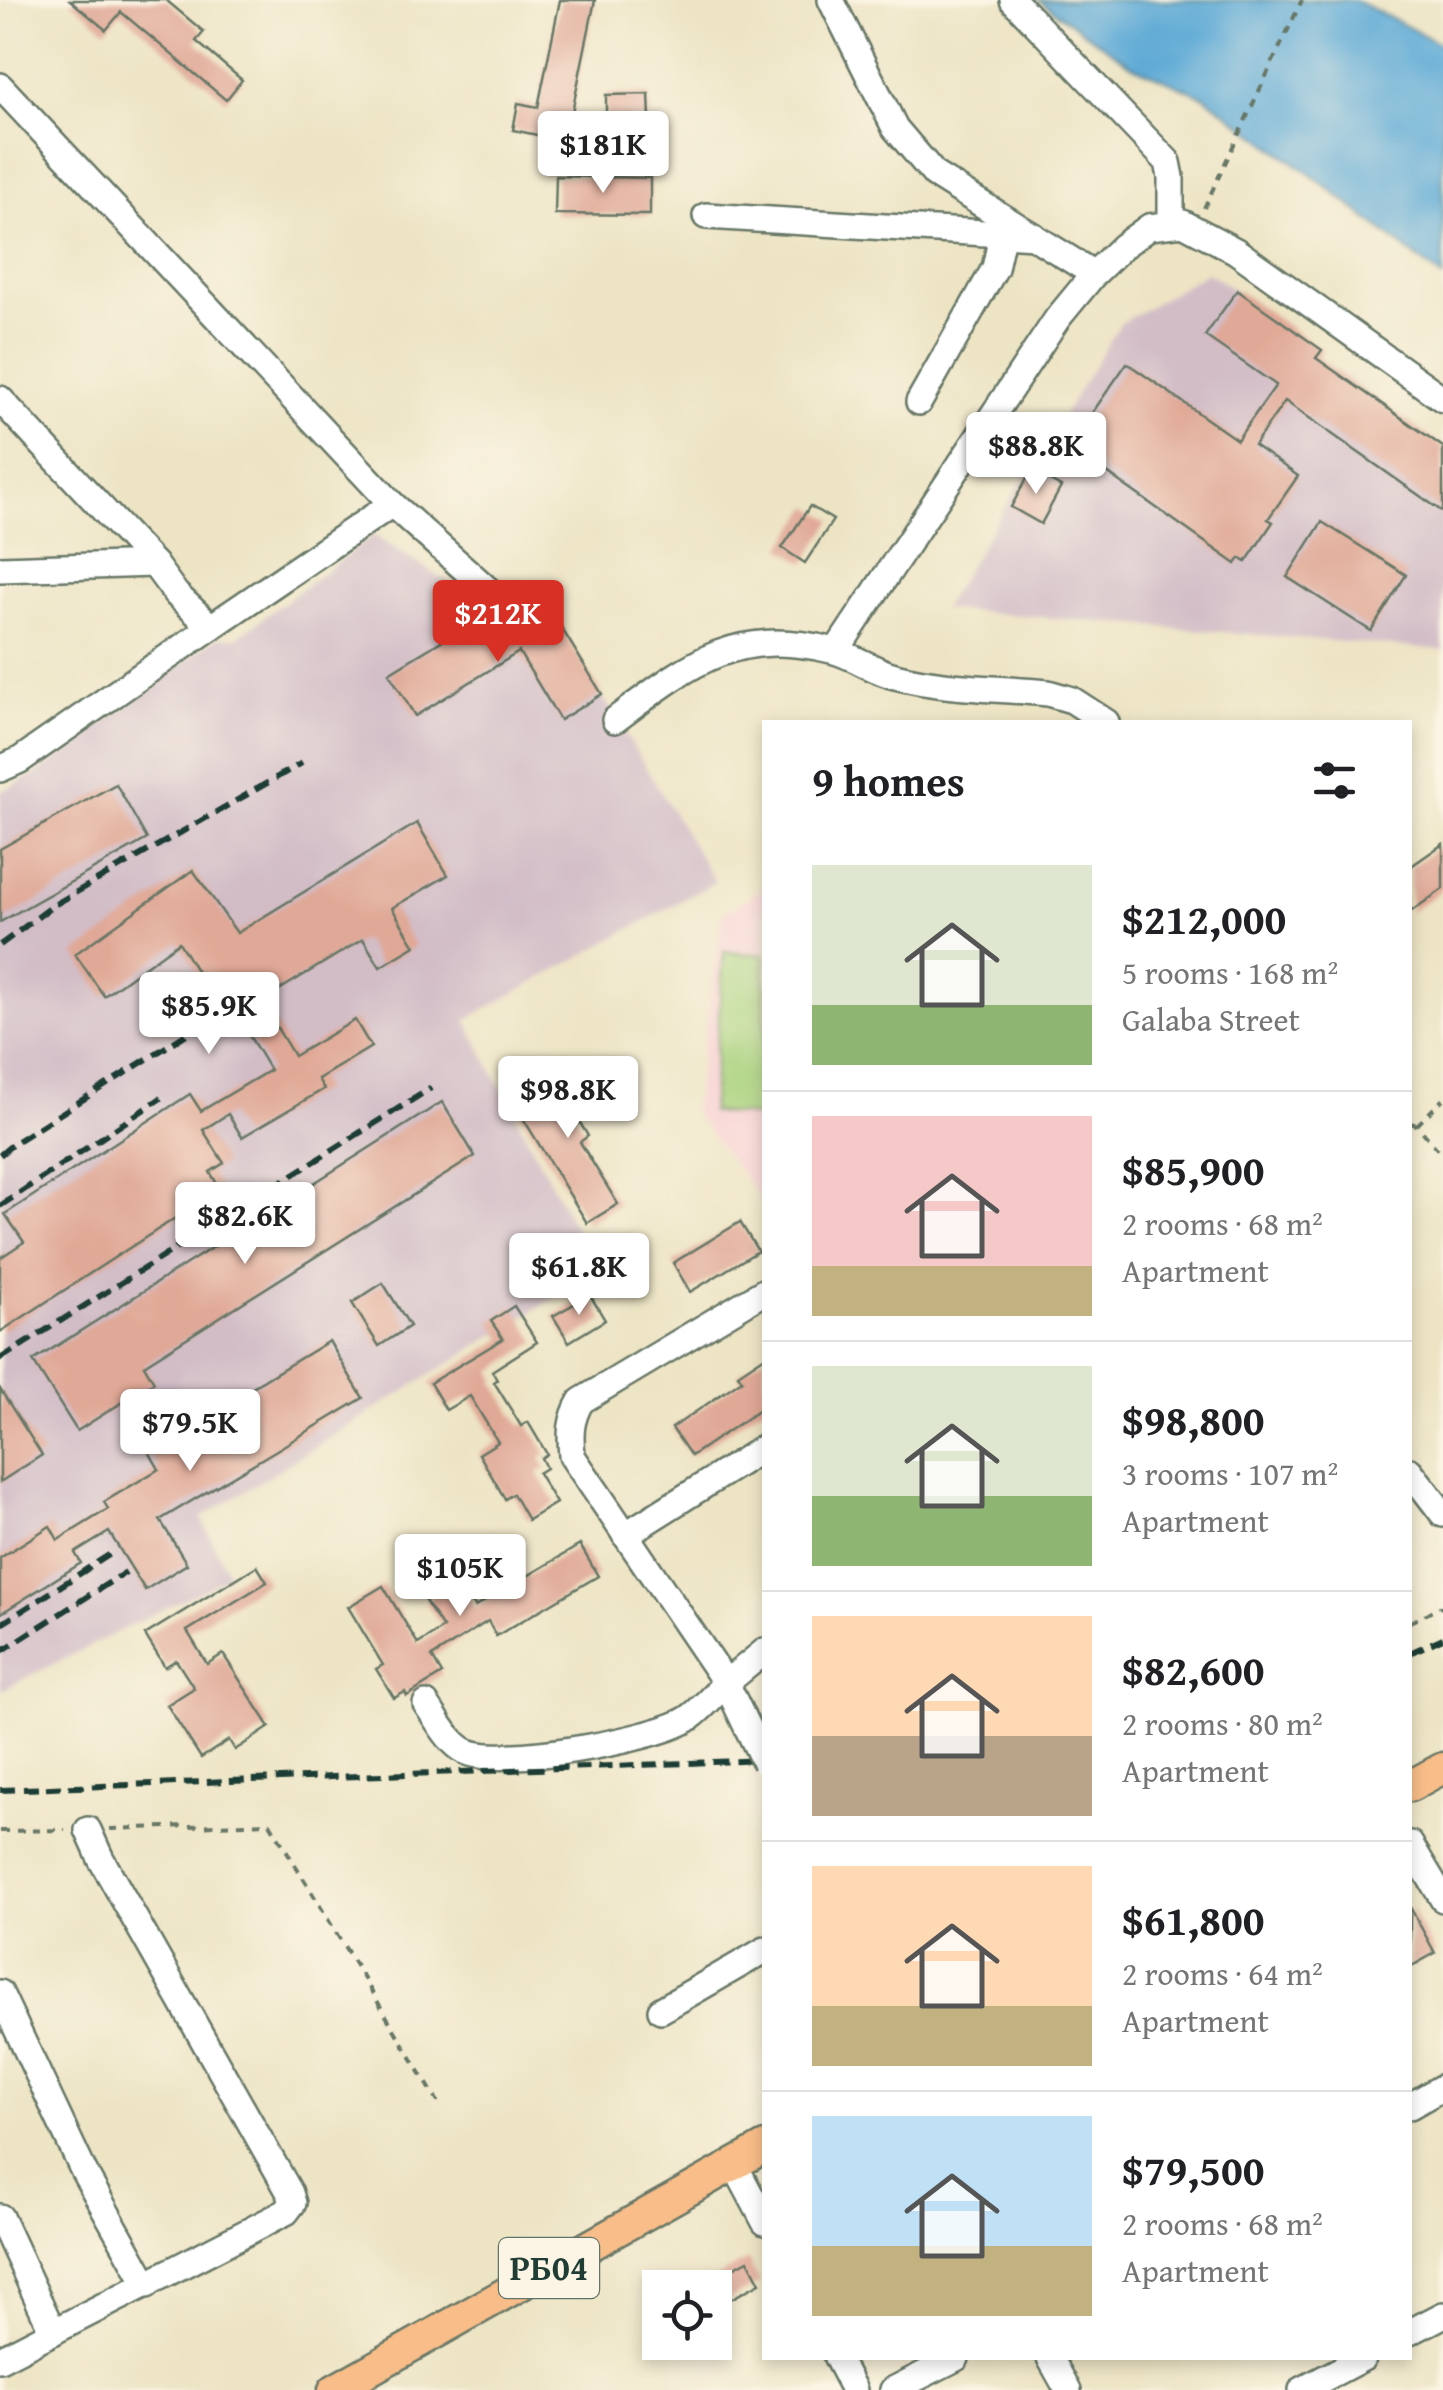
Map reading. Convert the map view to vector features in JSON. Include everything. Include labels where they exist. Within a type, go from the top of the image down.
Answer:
[{"type":"main road","points":[[1412,1785],[1443,1768]]},
{"type":"main road","name":"РБ04","points":[[334,2390],[762,2149]]},
{"type":"street","points":[[831,0],[895,128],[934,175],[1094,274]]},
{"type":"street","points":[[1013,0],[1168,162],[1172,176],[1171,222]]},
{"type":"street","points":[[0,86],[392,504],[496,598]]},
{"type":"street","points":[[706,216],[1034,236]]},
{"type":"street","points":[[836,651],[1057,319],[1094,274],[1149,227],[1171,222],[1194,227],[1236,251],[1443,400]]},
{"type":"street","points":[[919,402],[995,268],[1002,236]]},
{"type":"street","points":[[0,399],[154,564],[176,594],[211,627]]},
{"type":"street","points":[[0,770],[392,504]]},
{"type":"street","points":[[0,570],[154,564]]},
{"type":"street","points":[[616,720],[685,668],[724,650],[766,642],[836,651],[893,676],[1048,693],[1072,700],[1103,720]]},
{"type":"street","points":[[762,1293],[596,1391],[581,1401],[572,1416],[572,1456],[726,1683],[762,1757]]},
{"type":"street","points":[[625,1535],[762,1449]]},
{"type":"street","points":[[1412,1473],[1443,1514]]},
{"type":"street","points":[[426,1704],[458,1747],[487,1758],[546,1753],[635,1738],[686,1720],[762,1654]]},
{"type":"street","points":[[0,2358],[291,2209],[293,2203],[88,1830]]},
{"type":"street","points":[[1412,1847],[1443,1900]]},
{"type":"street","points":[[661,2010],[762,1952]]},
{"type":"street","points":[[0,1993],[84,2172],[146,2285]]},
{"type":"street","points":[[1412,2105],[1443,2087]]},
{"type":"street","points":[[734,2164],[762,2216]]},
{"type":"street","points":[[0,2217],[54,2332]]},
{"type":"street","points":[[1412,2331],[1443,2315]]},
{"type":"street","points":[[838,2360],[854,2390]]},
{"type":"street","points":[[893,2390],[952,2360]]},
{"type":"street","points":[[1051,2360],[1068,2390]]},
{"type":"street","points":[[1302,2390],[1359,2360]]},
{"type":"path","points":[[1203,209],[1302,0]]},
{"type":"path","points":[[1443,1099],[1413,1124],[1443,1156]]},
{"type":"path","points":[[1412,1621],[1443,1606]]},
{"type":"path","points":[[0,1831],[270,1822],[438,2102]]},
{"type":"shaded area","points":[[1207,272],[1322,350],[1317,358],[1443,447],[1443,650],[942,609],[1120,324]]},
{"type":"shaded area","points":[[374,535],[491,610],[509,640],[553,614],[715,882],[466,1020],[597,1271],[201,1518],[229,1576],[0,1691],[0,792],[34,775],[216,638],[238,637]]},
{"type":"shaded area","points":[[762,889],[762,1200],[693,1112],[723,914]]},
{"type":"green space","points":[[724,952],[762,955],[762,1117],[711,1112]]},
{"type":"water","points":[[1038,0],[1355,0],[1443,45],[1443,278],[1205,97],[1133,66]]},
{"type":"building","points":[[70,0],[166,0],[204,32],[196,41],[242,80],[226,100],[121,12],[106,30]]},
{"type":"building","points":[[560,0],[595,0],[566,141],[513,130],[518,103],[538,107]]},
{"type":"building","points":[[649,94],[650,119],[606,120],[606,95]]},
{"type":"building","points":[[556,176],[650,178],[650,215],[555,214]]},
{"type":"building","points":[[1237,290],[1322,350],[1316,358],[1443,447],[1443,512],[1285,401],[1254,445],[1298,476],[1268,519],[1273,522],[1246,562],[1240,558],[1236,564],[1069,446],[1127,363],[1237,440],[1276,385],[1205,336]]},
{"type":"building","points":[[1031,471],[1061,487],[1041,524],[1011,507]]},
{"type":"building","points":[[810,506],[833,520],[805,563],[782,548]]},
{"type":"building","points":[[1322,522],[1406,575],[1371,631],[1287,577]]},
{"type":"building","points":[[489,612],[509,640],[553,614],[602,694],[560,720],[519,652],[415,716],[389,673]]},
{"type":"building","points":[[116,784],[147,839],[0,922],[0,849]]},
{"type":"building","points":[[417,823],[448,875],[392,908],[415,946],[380,967],[363,939],[261,1001],[294,1056],[355,1020],[371,1047],[318,1079],[324,1089],[242,1137],[228,1114],[203,1130],[224,1163],[210,1172],[220,1189],[0,1332],[0,1258],[24,1242],[5,1214],[190,1094],[201,1111],[270,1070],[235,1012],[225,1019],[179,942],[104,996],[75,954],[193,870],[237,933]]},
{"type":"building","points":[[1443,844],[1443,889],[1412,911],[1412,866]]},
{"type":"building","points":[[580,1057],[594,1080],[565,1098],[588,1136],[580,1142],[618,1204],[587,1223],[518,1110],[554,1087],[548,1076]]},
{"type":"building","points":[[442,1102],[475,1156],[144,1365],[154,1382],[77,1431],[33,1361],[259,1218],[277,1245],[298,1232],[281,1204]]},
{"type":"building","points":[[740,1222],[758,1251],[690,1292],[673,1263]]},
{"type":"building","points":[[383,1283],[410,1326],[379,1346],[352,1303]]},
{"type":"building","points":[[590,1295],[605,1320],[569,1342],[553,1316]]},
{"type":"building","points":[[514,1306],[537,1342],[492,1371],[497,1380],[494,1382],[521,1426],[528,1422],[547,1454],[541,1458],[546,1468],[538,1473],[556,1503],[528,1520],[513,1494],[505,1499],[479,1454],[498,1442],[470,1396],[446,1410],[430,1383],[503,1339],[491,1321]]},
{"type":"building","points":[[329,1341],[363,1398],[160,1520],[187,1564],[145,1590],[109,1532],[75,1553],[81,1563],[0,1614],[0,1558],[50,1526],[58,1540],[108,1509],[104,1502],[159,1469],[148,1450]]},
{"type":"building","points":[[762,1358],[762,1408],[691,1456],[672,1428],[742,1380],[738,1374]]},
{"type":"building","points":[[0,1389],[42,1455],[0,1482]]},
{"type":"building","points":[[580,1545],[598,1576],[496,1636],[488,1621],[432,1657],[442,1674],[407,1696],[405,1692],[394,1698],[376,1669],[383,1665],[348,1607],[383,1586],[418,1644],[443,1628],[425,1601],[457,1580],[475,1607]]},
{"type":"building","points":[[257,1566],[267,1582],[187,1631],[207,1664],[223,1654],[270,1727],[235,1750],[229,1740],[201,1758],[167,1705],[194,1688],[176,1660],[165,1667],[145,1635]]},
{"type":"building","points":[[1412,1911],[1435,1953],[1412,1966]]},
{"type":"building","points":[[748,2260],[760,2283],[732,2298],[730,2270]]},
{"type":"railway","points":[[0,945],[54,905],[302,763]]},
{"type":"railway","points":[[0,1155],[212,1018]]},
{"type":"railway","points":[[0,1359],[431,1088]]},
{"type":"railway","points":[[0,1206],[161,1098]]},
{"type":"railway","points":[[0,1625],[112,1553]]},
{"type":"railway","points":[[0,1652],[126,1572]]},
{"type":"railway","points":[[1412,1652],[1443,1638]]},
{"type":"railway","points":[[0,1790],[762,1760]]}]
